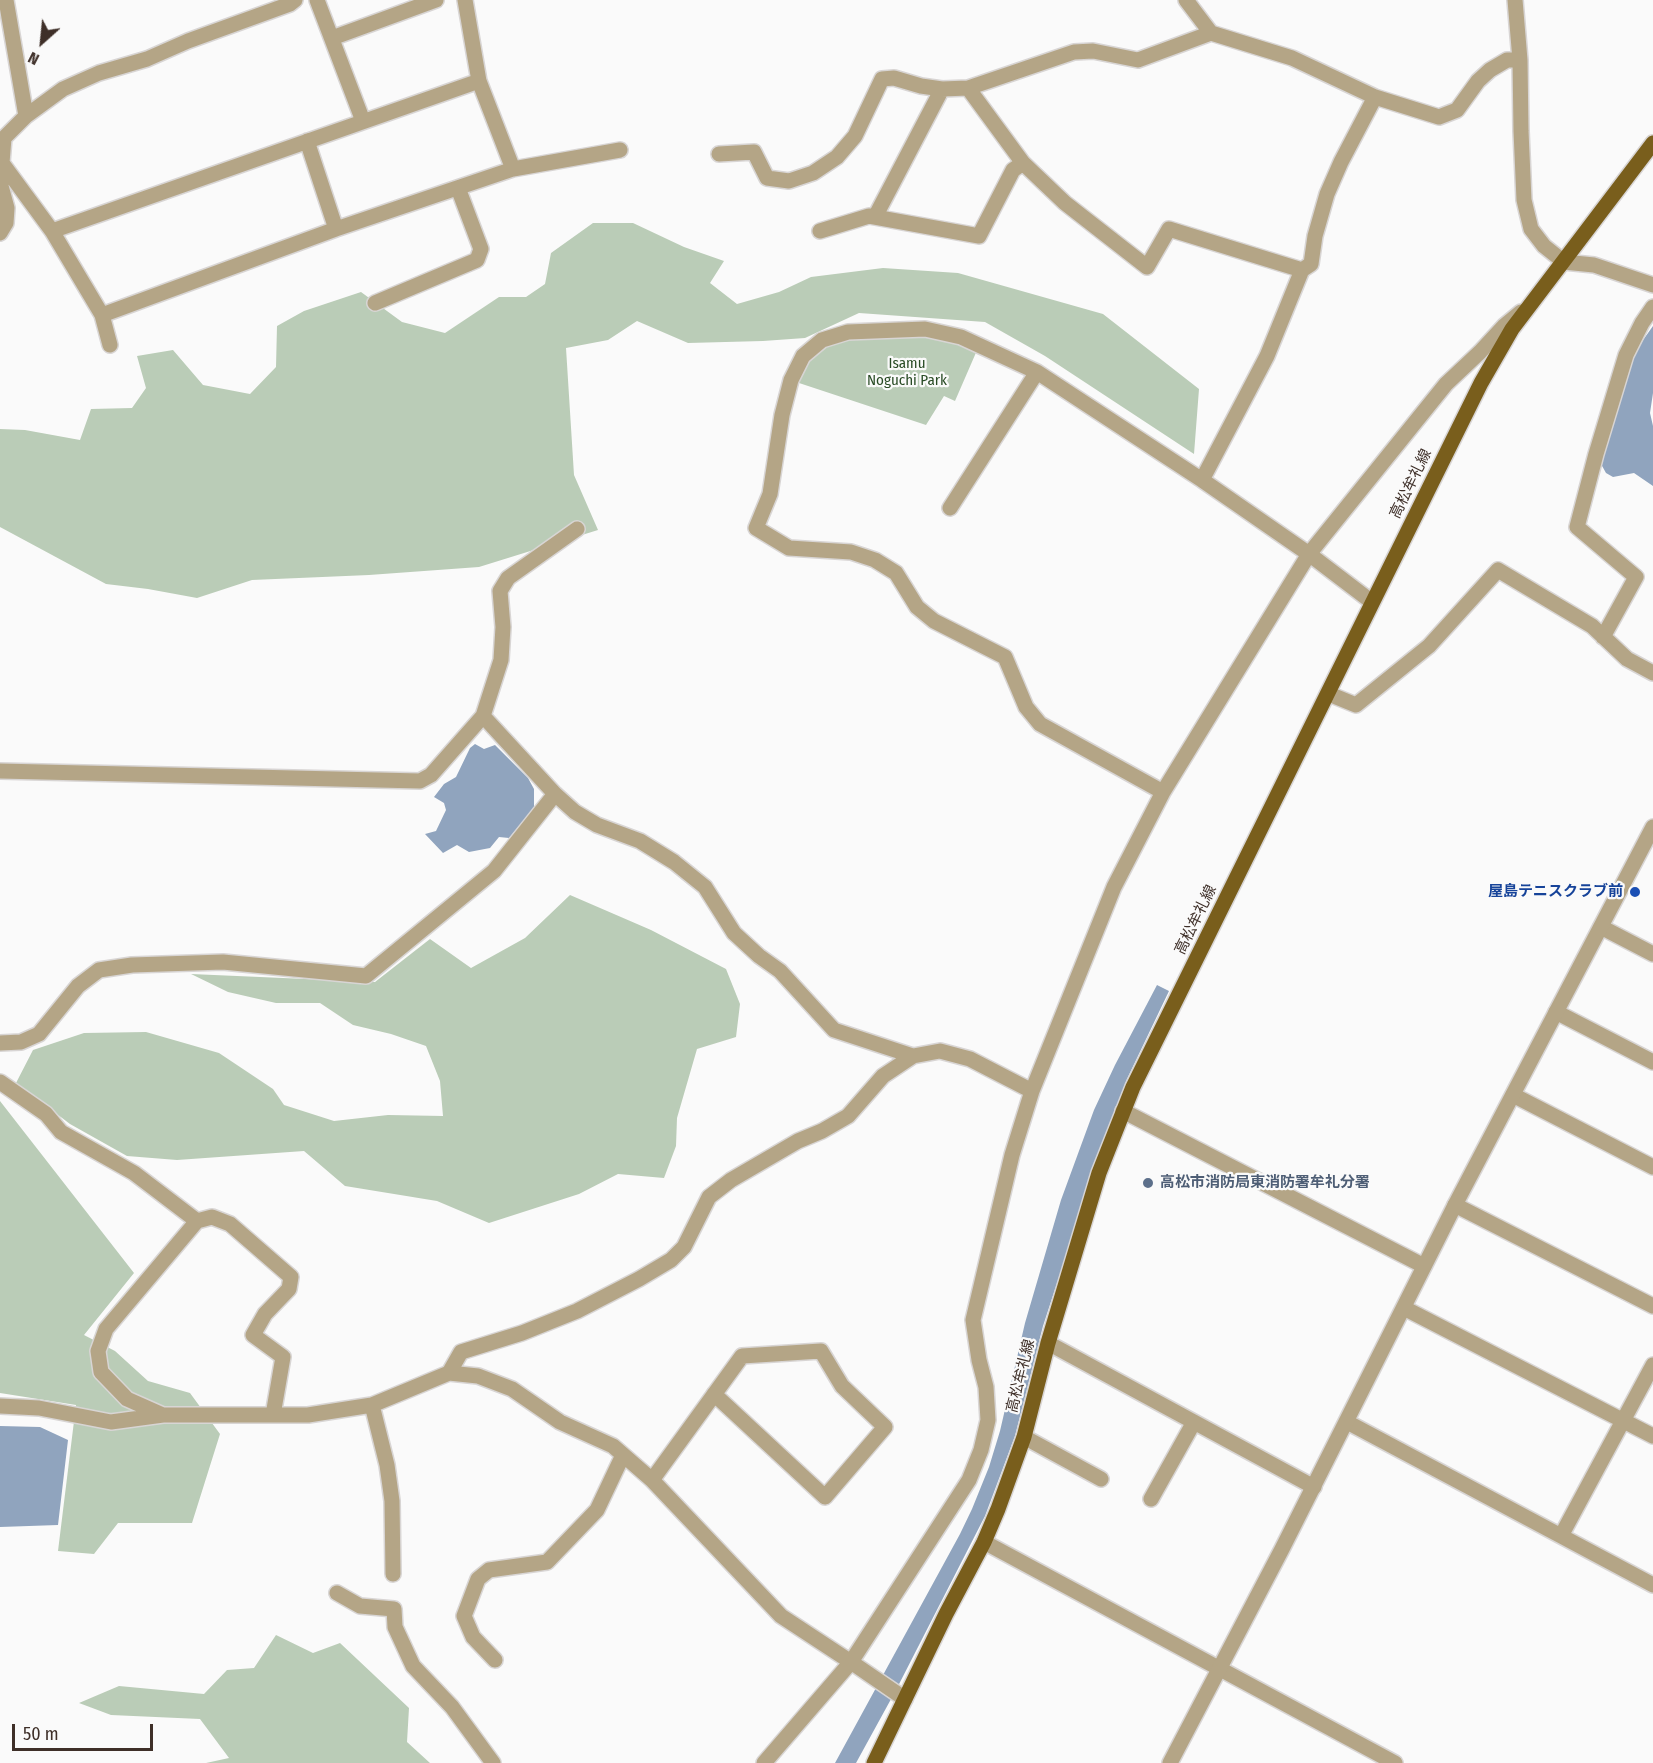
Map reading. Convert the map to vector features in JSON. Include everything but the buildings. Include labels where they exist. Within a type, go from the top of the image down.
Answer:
[{"type":"main road","name":"高松牟礼線","points":[[874,1763],[946,1614],[984,1542],[998,1509],[1024,1437],[1048,1343],[1099,1173],[1133,1087],[1481,383],[1512,329],[1653,143]]},
{"type":"street","points":[[6,0],[26,116]]},
{"type":"street","points":[[0,233],[6,223],[7,208],[0,186],[2,143],[4,138],[26,116],[63,89],[99,73],[147,59],[188,41],[291,4],[295,0]]},
{"type":"street","points":[[317,0],[363,122]]},
{"type":"street","points":[[332,38],[436,0]]},
{"type":"street","points":[[465,0],[479,81],[513,169]]},
{"type":"street","points":[[1186,0],[1211,33],[1292,58],[1375,97],[1439,117],[1456,110],[1478,81],[1490,70],[1507,60],[1520,60]]},
{"type":"street","points":[[1515,0],[1520,60],[1524,200],[1531,229],[1544,246],[1564,262],[1594,265],[1653,285]]},
{"type":"street","points":[[719,154],[754,152],[767,178],[789,181],[813,173],[837,157],[855,136],[882,79],[894,78],[942,89],[968,88],[1074,52],[1093,51],[1138,60],[1211,33]]},
{"type":"street","points":[[52,231],[479,81]]},
{"type":"street","points":[[968,88],[1023,163],[1065,203],[1147,267],[1169,229],[1302,270]]},
{"type":"street","points":[[875,217],[942,89]]},
{"type":"street","points":[[1202,480],[1267,356],[1302,270],[1311,264],[1315,236],[1327,194],[1375,97]]},
{"type":"street","points":[[308,141],[336,229]]},
{"type":"street","points":[[102,315],[336,229],[513,169],[620,150]]},
{"type":"street","points":[[2,163],[52,231],[102,315],[110,345]]},
{"type":"street","points":[[820,231],[869,216],[979,236],[1013,170],[1023,163]]},
{"type":"street","points":[[375,303],[477,260],[481,249],[458,188]]},
{"type":"street","points":[[764,1763],[851,1662],[969,1480],[981,1449],[987,1420],[986,1387],[973,1320],[1012,1155],[1032,1092],[1114,887],[1163,792],[1309,554],[1446,384],[1504,326],[1531,305]]},
{"type":"street","points":[[1603,637],[1636,577],[1577,528],[1596,454],[1626,355],[1653,307]]},
{"type":"street","points":[[1163,792],[1040,724],[1026,707],[1005,657],[934,621],[917,607],[896,573],[875,560],[850,552],[789,548],[756,528],[770,494],[782,415],[791,380],[803,356],[822,340],[848,332],[925,329],[961,337],[1037,372],[1202,480],[1309,554],[1372,602]]},
{"type":"street","points":[[950,508],[1037,372]]},
{"type":"street","points":[[0,771],[420,781],[431,775],[483,716],[501,660],[503,627],[500,591],[508,578],[577,529]]},
{"type":"street","points":[[1329,694],[1356,705],[1429,646],[1498,570],[1592,626],[1628,659],[1653,673]]},
{"type":"street","points":[[483,716],[555,794],[575,812],[597,825],[640,841],[674,862],[705,887],[734,933],[759,956],[780,970],[834,1030],[913,1056]]},
{"type":"street","points":[[0,1043],[21,1042],[39,1034],[78,986],[99,970],[132,965],[223,962],[366,976],[494,871],[555,794]]},
{"type":"street","points":[[1170,1763],[1314,1487],[1455,1205],[1601,927],[1651,838]]},
{"type":"street","points":[[1601,927],[1653,954]]},
{"type":"street","points":[[1556,1012],[1653,1062]]},
{"type":"street","points":[[448,1373],[461,1352],[522,1334],[577,1311],[671,1260],[684,1247],[709,1197],[731,1180],[798,1141],[848,1116],[883,1076],[913,1056],[940,1051],[970,1059],[1032,1092]]},
{"type":"street","points":[[0,1082],[46,1114],[61,1132],[134,1173],[197,1221]]},
{"type":"street","points":[[1513,1095],[1653,1167]]},
{"type":"street","points":[[1123,1111],[1424,1266]]},
{"type":"street","points":[[1455,1205],[1653,1306]]},
{"type":"street","points":[[163,1415],[127,1399],[101,1372],[98,1351],[106,1329],[197,1221],[212,1216],[230,1224],[291,1277],[289,1289],[265,1314],[253,1335],[283,1357],[273,1415]]},
{"type":"street","points":[[1404,1308],[1653,1436]]},
{"type":"street","points":[[1048,1343],[1314,1487]]},
{"type":"street","points":[[652,1480],[714,1394],[742,1356],[820,1351],[842,1386],[885,1427],[825,1497],[714,1394]]},
{"type":"street","points":[[1560,1536],[1653,1365]]},
{"type":"street","points":[[0,1406],[39,1408],[111,1422],[163,1415],[308,1415],[372,1405],[448,1373],[478,1376],[512,1389],[560,1422],[613,1446],[652,1480],[781,1616],[905,1699]]},
{"type":"street","points":[[372,1405],[387,1465],[392,1502],[393,1574]]},
{"type":"street","points":[[1150,1499],[1194,1422]]},
{"type":"street","points":[[1347,1422],[1653,1585]]},
{"type":"street","points":[[1024,1437],[1101,1479]]},
{"type":"street","points":[[495,1660],[473,1637],[464,1616],[478,1580],[489,1570],[547,1562],[597,1510],[623,1455]]},
{"type":"street","points":[[984,1542],[1395,1763]]},
{"type":"street","points":[[337,1593],[360,1606],[394,1609],[394,1627],[413,1666],[452,1707],[493,1763]]},
{"type":"green space","points":[[593,223],[633,223],[684,247],[724,261],[710,283],[737,304],[779,292],[811,277],[883,268],[958,273],[1103,314],[1199,389],[1194,454],[1045,356],[985,322],[859,313],[805,338],[688,343],[637,321],[608,340],[566,348],[574,475],[598,530],[479,567],[252,580],[197,598],[106,584],[0,527],[0,429],[25,430],[80,440],[91,409],[132,408],[146,388],[137,356],[173,350],[203,385],[250,394],[276,367],[277,326],[304,311],[361,292],[402,322],[445,333],[499,297],[526,297],[545,284],[551,253]]},
{"type":"green space","name":"Isamu Noguchi Park","points":[[925,329],[978,348],[955,401],[944,396],[926,425],[793,381],[822,340]]},
{"type":"green space","points":[[570,895],[651,930],[726,969],[740,1004],[736,1037],[697,1049],[677,1118],[676,1146],[664,1178],[618,1174],[579,1194],[489,1223],[437,1201],[345,1186],[304,1151],[177,1160],[127,1156],[70,1124],[16,1083],[33,1050],[84,1033],[146,1032],[219,1053],[273,1089],[284,1105],[334,1121],[388,1115],[443,1116],[440,1081],[426,1046],[391,1034],[353,1025],[320,1003],[276,1003],[228,992],[191,974],[375,982],[430,939],[471,968],[525,938]]},
{"type":"green space","points":[[0,1101],[134,1273],[84,1335],[115,1351],[148,1381],[190,1393],[220,1434],[192,1523],[118,1523],[94,1554],[58,1551],[76,1405],[0,1393]]},
{"type":"green space","points":[[276,1635],[313,1653],[340,1643],[409,1708],[407,1742],[430,1763],[206,1763],[229,1758],[200,1719],[111,1715],[79,1703],[119,1686],[204,1694],[227,1670],[254,1668]]},
{"type":"water","points":[[1653,326],[1653,393],[1650,413],[1653,426],[1653,486],[1634,473],[1613,477],[1606,473],[1601,464],[1601,456],[1630,364]]},
{"type":"water","points":[[475,744],[484,749],[495,745],[528,778],[534,789],[534,808],[509,838],[499,837],[490,848],[469,852],[457,845],[443,853],[425,834],[436,831],[446,810],[444,803],[434,797],[444,784],[456,777],[470,748]]},
{"type":"water","points":[[1157,985],[1169,991],[1127,1079],[1105,1136],[1043,1326],[1015,1436],[985,1516],[856,1763],[835,1763],[972,1509],[989,1467],[1000,1431],[1025,1323],[1061,1200],[1094,1110]]},
{"type":"water","points":[[0,1426],[40,1427],[68,1440],[58,1525],[0,1527]]},
{"type":"place","name":"屋島テニスクラブ前","points":[[1635,892]]},
{"type":"place","name":"高松市消防局東消防署牟礼分署","points":[[1148,1183]]}]
